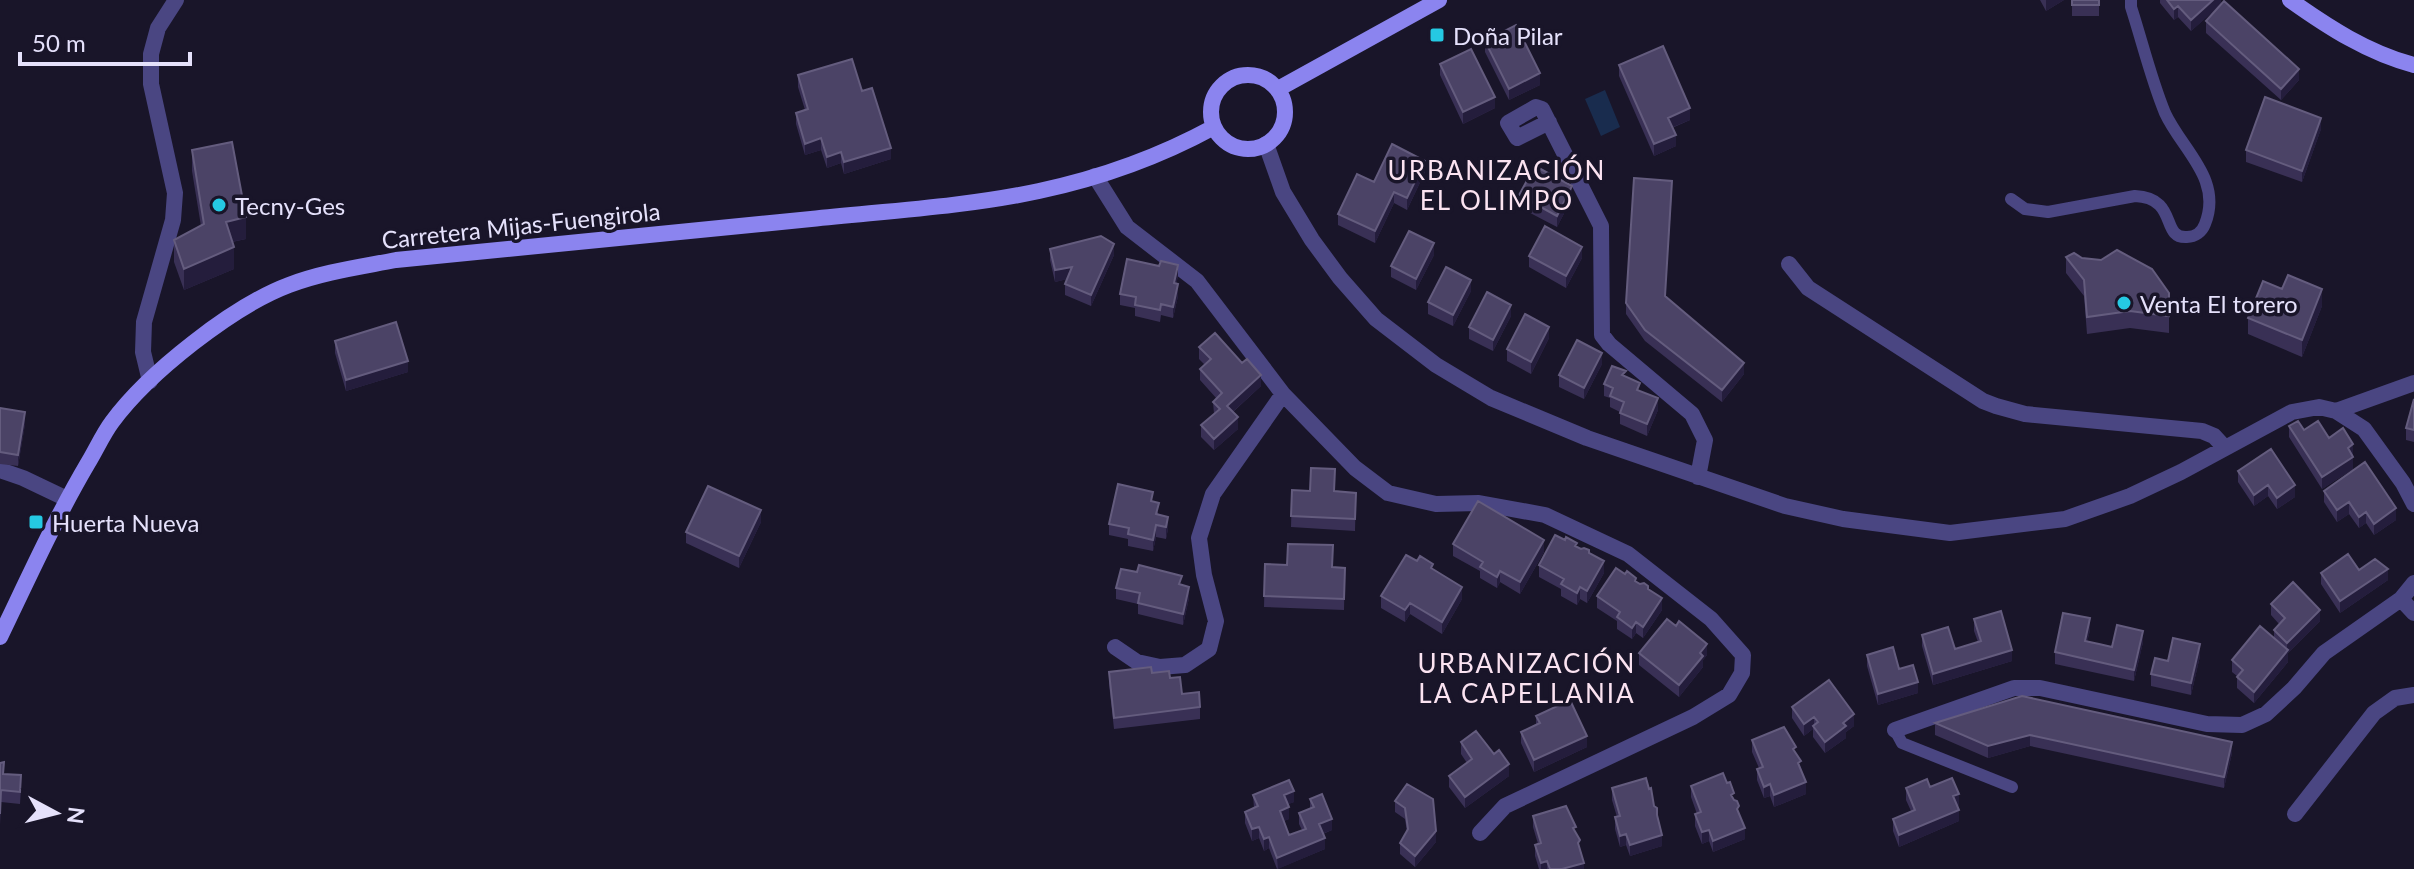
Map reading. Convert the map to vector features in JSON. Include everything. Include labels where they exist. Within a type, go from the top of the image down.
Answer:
[{"type":"main road","points":[[1278,89],[1439,0]]},
{"type":"main road","points":[[2290,0],[2359,44],[2414,65]]},
{"type":"main road","points":[[1258,76],[1278,89],[1285,113],[1276,136],[1266,144],[1242,149],[1221,138],[1214,127],[1211,104],[1224,83],[1234,77],[1258,76]]},
{"type":"main road","name":"Carretera Mijas-Fuengirola","points":[[0,637],[67,499],[113,421],[150,381],[198,339],[246,306],[288,285],[342,270],[396,260],[967,202],[1038,191],[1095,176],[1175,148],[1214,127]]},
{"type":"street","points":[[150,381],[143,352],[144,322],[173,220],[175,193],[151,84],[151,54],[158,28],[176,0]]},
{"type":"street","points":[[1549,122],[1601,226],[1602,335],[1692,414],[1705,440],[1698,477]]},
{"type":"street","points":[[1266,144],[1283,192],[1340,278],[1376,319],[1436,365],[1491,398],[1587,438],[1785,506],[1843,519],[1950,533],[2065,519],[2130,496],[2292,412],[2319,407],[2336,411],[2364,429],[2403,483],[2414,504]]},
{"type":"street","points":[[1095,176],[1127,227],[1197,281],[1283,394],[1355,468],[1388,493],[1436,504],[1479,503],[1545,515],[1628,554],[1711,619],[1743,655],[1742,673],[1729,695],[1693,717],[1505,806],[1480,833]]},
{"type":"street","points":[[1789,264],[1808,288],[1983,401],[2025,414],[2202,431],[2214,436],[2225,448]]},
{"type":"street","points":[[2336,411],[2414,383]]},
{"type":"street","points":[[1115,647],[1137,662],[1160,667],[1185,665],[1209,649],[1216,621],[1204,575],[1199,538],[1213,494],[1283,394]]},
{"type":"street","points":[[0,470],[67,499]]},
{"type":"street","points":[[1895,730],[2014,688],[2040,688],[2207,724],[2242,725],[2266,714],[2324,653],[2401,599],[2414,583]]},
{"type":"street","points":[[2401,599],[2414,613]]},
{"type":"street","points":[[2295,814],[2374,713],[2395,698],[2414,695]]},
{"type":"lane","points":[[2011,199],[2025,209],[2048,212],[2135,196],[2149,197],[2161,204],[2171,230],[2180,237],[2192,237],[2202,229],[2209,214],[2210,193],[2206,177],[2166,114],[2131,0]]},
{"type":"lane","points":[[1895,730],[1902,743],[2012,787]]},
{"type":"water","points":[[1605,90],[1620,127],[1601,136],[1585,99]]},
{"type":"building","points":[[2072,0],[2099,0],[2099,5],[2072,5]]},
{"type":"building","points":[[2167,0],[2213,0],[2191,20],[2178,6],[2174,9]]},
{"type":"building","points":[[2224,1],[2299,69],[2281,89],[2206,21]]},
{"type":"building","points":[[1516,25],[1540,73],[1509,89],[1485,41]]},
{"type":"building","points":[[1663,46],[1690,108],[1668,118],[1676,135],[1654,144],[1619,65]]},
{"type":"building","points":[[1471,49],[1495,97],[1463,112],[1440,64]]},
{"type":"building","points":[[852,59],[862,91],[872,88],[891,148],[844,162],[841,152],[827,157],[821,138],[805,144],[796,113],[808,109],[798,75]]},
{"type":"building","points":[[2265,97],[2321,118],[2302,171],[2246,150]]},
{"type":"building","name":"Tecny-Ges","points":[[232,142],[246,217],[226,222],[234,247],[184,269],[174,240],[204,224],[192,150]]},
{"type":"building","points":[[1392,144],[1425,161],[1407,198],[1394,192],[1375,231],[1338,214],[1357,174],[1374,182]]},
{"type":"building","points":[[1535,166],[1572,186],[1557,216],[1519,195]]},
{"type":"building","points":[[1634,178],[1672,181],[1665,296],[1744,363],[1722,390],[1645,330],[1626,303]]},
{"type":"building","points":[[1545,226],[1582,247],[1566,276],[1529,256]]},
{"type":"building","points":[[1409,231],[1434,243],[1416,279],[1391,266]]},
{"type":"building","points":[[1101,236],[1114,244],[1091,295],[1065,284],[1072,267],[1055,270],[1050,249]]},
{"type":"building","name":"Venta El torero","points":[[2117,250],[2152,269],[2169,293],[2169,316],[2130,311],[2087,317],[2084,280],[2066,257],[2074,253],[2082,258],[2101,260]]},
{"type":"building","points":[[1127,259],[1159,266],[1161,261],[1178,265],[1173,307],[1161,304],[1160,310],[1135,305],[1136,297],[1120,294]]},
{"type":"building","points":[[1446,267],[1471,280],[1453,315],[1428,302]]},
{"type":"building","points":[[2288,275],[2322,289],[2302,340],[2248,318],[2263,281],[2282,289]]},
{"type":"building","points":[[1487,292],[1511,305],[1493,340],[1469,327]]},
{"type":"building","points":[[1525,314],[1549,327],[1531,362],[1507,349]]},
{"type":"building","points":[[396,322],[408,361],[346,380],[335,341]]},
{"type":"building","points":[[1215,333],[1242,363],[1247,359],[1261,375],[1227,406],[1238,417],[1214,439],[1201,425],[1220,409],[1213,402],[1222,393],[1200,369],[1211,359],[1199,347]]},
{"type":"building","points":[[1577,340],[1602,353],[1584,388],[1559,375]]},
{"type":"building","points":[[1612,366],[1626,371],[1622,375],[1640,383],[1637,390],[1658,398],[1647,424],[1620,413],[1624,402],[1610,396],[1613,388],[1604,384]]},
{"type":"building","points":[[2414,399],[2414,430],[2406,428]]},
{"type":"building","points":[[0,408],[25,412],[18,455],[0,452]]},
{"type":"building","points":[[2298,421],[2304,430],[2318,421],[2329,438],[2343,428],[2353,444],[2348,448],[2353,457],[2322,477],[2289,426]]},
{"type":"building","points":[[2271,449],[2295,485],[2277,498],[2268,485],[2254,495],[2238,471]]},
{"type":"building","points":[[2365,462],[2396,508],[2374,524],[2366,512],[2359,517],[2349,502],[2337,510],[2324,491]]},
{"type":"building","points":[[1311,468],[1335,469],[1334,491],[1356,493],[1355,519],[1291,516],[1292,490],[1310,491]]},
{"type":"building","points":[[1118,484],[1153,492],[1151,501],[1159,503],[1156,514],[1168,517],[1166,527],[1156,525],[1153,540],[1128,534],[1129,528],[1109,524]]},
{"type":"building","points":[[708,486],[761,510],[739,556],[686,532]]},
{"type":"building","points":[[1478,501],[1544,540],[1520,582],[1500,571],[1497,577],[1480,567],[1483,562],[1453,544]]},
{"type":"building","points":[[1555,535],[1565,540],[1566,537],[1577,543],[1575,546],[1589,550],[1589,553],[1604,561],[1587,591],[1580,587],[1577,593],[1561,584],[1564,579],[1539,565]]},
{"type":"building","points":[[1288,544],[1333,545],[1332,567],[1345,568],[1344,599],[1264,596],[1265,564],[1287,565]]},
{"type":"building","points":[[2348,554],[2359,570],[2375,559],[2388,569],[2340,601],[2321,573]]},
{"type":"building","points":[[1406,555],[1417,561],[1420,556],[1433,564],[1431,568],[1462,587],[1442,622],[1410,603],[1405,610],[1381,596]]},
{"type":"building","points":[[1139,565],[1182,576],[1179,584],[1189,587],[1183,614],[1138,603],[1140,593],[1116,588],[1121,569],[1137,572]]},
{"type":"building","points":[[1616,568],[1625,574],[1627,571],[1636,578],[1635,581],[1644,583],[1662,598],[1643,627],[1636,622],[1632,628],[1617,617],[1620,612],[1597,596]]},
{"type":"building","points":[[2293,582],[2320,610],[2287,643],[2274,630],[2285,618],[2271,604]]},
{"type":"building","points":[[2001,611],[2012,650],[1933,674],[1922,635],[1948,627],[1955,649],[1981,641],[1974,619]]},
{"type":"building","points":[[2063,613],[2090,618],[2085,641],[2112,647],[2117,625],[2143,631],[2134,670],[2055,652]]},
{"type":"building","points":[[1667,619],[1676,626],[1679,621],[1707,644],[1700,653],[1703,656],[1679,685],[1639,653]]},
{"type":"building","points":[[2260,626],[2288,650],[2254,692],[2237,677],[2243,670],[2232,660]]},
{"type":"building","points":[[2173,638],[2200,644],[2191,683],[2151,674],[2155,658],[2168,661]]},
{"type":"building","points":[[1893,647],[1899,669],[1913,665],[1918,682],[1878,694],[1867,655]]},
{"type":"building","points":[[1151,667],[1152,673],[1169,671],[1170,678],[1180,677],[1182,694],[1199,692],[1200,707],[1114,718],[1109,672]]},
{"type":"building","points":[[1829,680],[1854,714],[1843,723],[1846,726],[1825,742],[1813,726],[1818,722],[1814,717],[1804,724],[1792,707]]},
{"type":"building","points":[[2022,696],[2232,742],[2224,777],[2030,735],[1988,746],[1935,723]]},
{"type":"building","points":[[1570,700],[1587,736],[1534,760],[1521,732],[1540,723],[1536,716]]},
{"type":"building","points":[[1784,727],[1796,747],[1793,749],[1801,761],[1798,763],[1806,782],[1774,795],[1770,784],[1764,787],[1757,769],[1763,767],[1752,740]]},
{"type":"building","points":[[1476,731],[1494,754],[1499,750],[1509,764],[1465,797],[1449,776],[1472,759],[1461,742]]},
{"type":"building","points":[[4,762],[3,774],[21,775],[20,792],[1,790],[0,814],[0,763]]},
{"type":"building","points":[[1723,773],[1727,783],[1730,782],[1734,793],[1731,795],[1737,801],[1745,828],[1713,841],[1709,830],[1702,832],[1695,814],[1701,812],[1691,786]]},
{"type":"building","points":[[1646,778],[1657,808],[1662,835],[1630,845],[1626,834],[1620,836],[1615,817],[1620,816],[1612,788]]},
{"type":"building","points":[[1952,778],[1959,794],[1953,796],[1959,810],[1899,835],[1893,819],[1915,810],[1906,788],[1927,779],[1930,787]]},
{"type":"building","points":[[1289,780],[1294,791],[1284,795],[1289,807],[1280,811],[1289,835],[1306,829],[1299,813],[1314,807],[1310,799],[1322,794],[1332,819],[1319,824],[1325,838],[1277,858],[1269,837],[1264,839],[1259,827],[1252,829],[1245,812],[1258,806],[1253,795]]},
{"type":"building","points":[[1407,784],[1433,799],[1436,831],[1415,856],[1400,843],[1408,829],[1405,808],[1395,801]]},
{"type":"building","points":[[1566,806],[1576,827],[1573,828],[1580,840],[1578,843],[1584,863],[1550,869],[1547,861],[1541,863],[1535,845],[1541,843],[1533,816]]},
{"type":"place","name":"Doña Pilar","points":[[1437,35]]},
{"type":"place","name":"Tecny-Ges","points":[[219,205]]},
{"type":"place","name":"Venta El torero","points":[[2124,303]]},
{"type":"place","name":"Huerta Nueva","points":[[36,522]]},
{"type":"district","name":"URBANIZACIÓN EL OLIMPO","points":[[1497,185]]},
{"type":"district","name":"URBANIZACIÓN LA CAPELLANIA","points":[[1527,678]]}]
